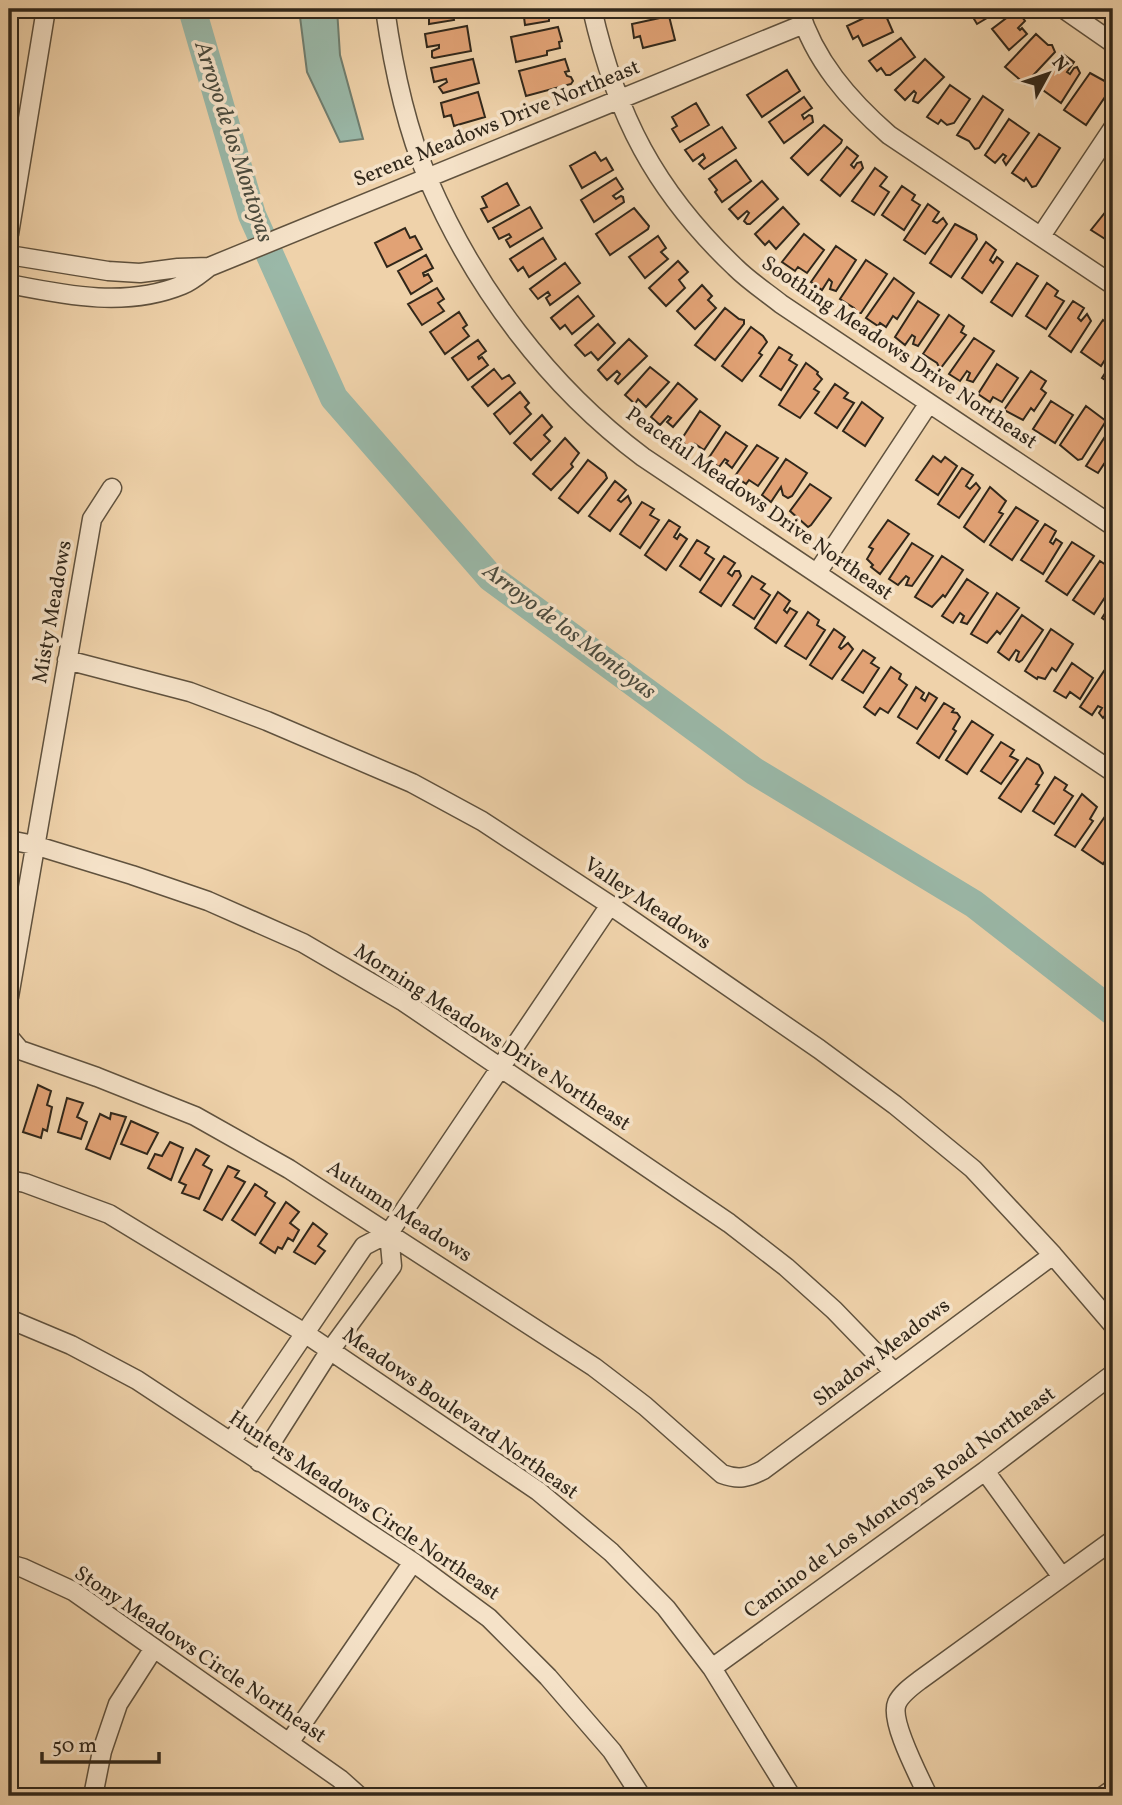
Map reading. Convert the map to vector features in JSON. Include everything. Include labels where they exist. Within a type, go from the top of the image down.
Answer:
[{"type":"street","points":[[9,234],[46,9]]},
{"type":"street","name":"Peaceful Meadows Drive Northeast","points":[[386,9],[391,52],[403,103],[427,177],[468,261],[513,328],[562,385],[614,436],[643,457],[1113,772]]},
{"type":"street","name":"Soothing Meadows Drive Northeast","points":[[592,9],[603,58],[633,133],[662,183],[697,229],[736,269],[781,304],[1113,526]]},
{"type":"street","points":[[1064,9],[1113,43]]},
{"type":"street","points":[[801,16],[841,88],[889,135],[1113,285]]},
{"type":"street","name":"Serene Meadows Drive Northeast","points":[[9,284],[75,297],[118,298],[157,293],[184,285],[217,265],[618,99],[801,16]]},
{"type":"street","points":[[1041,236],[1113,128]]},
{"type":"street","name":"Serene Meadows Drive Northeast","points":[[9,255],[108,271],[140,273],[217,265]]},
{"type":"street","points":[[817,573],[929,403]]},
{"type":"street","name":"Misty Meadows","points":[[9,997],[92,519],[112,488]]},
{"type":"street","name":"Valley Meadows","points":[[67,660],[190,692],[267,721],[412,783],[482,821],[610,905],[819,1049],[895,1105],[973,1169],[1113,1325]]},
{"type":"street","name":"Morning Meadows Drive Northeast","points":[[9,840],[34,845],[208,901],[303,943],[404,1002],[729,1223],[786,1267],[834,1310],[894,1372]]},
{"type":"street","points":[[231,1442],[303,1332],[364,1246],[389,1233],[610,905]]},
{"type":"street","name":"Autumn Meadows","points":[[9,1037],[20,1050],[195,1116],[289,1169],[594,1367],[645,1406],[722,1474],[735,1479]]},
{"type":"street","name":"Meadows Boulevard Northeast","points":[[9,1180],[109,1214],[303,1332],[538,1490],[611,1552],[666,1608],[712,1668],[791,1796]]},
{"type":"street","points":[[259,1462],[329,1352],[392,1266],[389,1233]]},
{"type":"street","name":"Shadow Meadows","points":[[735,1479],[750,1477],[763,1470],[1053,1255]]},
{"type":"street","name":"Hunters Meadows Circle Northeast","points":[[9,1319],[71,1345],[137,1380],[413,1562],[489,1618],[548,1677],[612,1752],[641,1796]]},
{"type":"street","name":"Camino de Los Montoyas Road Northeast","points":[[712,1668],[985,1471],[1113,1374]]},
{"type":"street","points":[[985,1471],[1062,1577]]},
{"type":"street","points":[[928,1796],[904,1743],[895,1714],[896,1704],[920,1679],[1113,1540]]},
{"type":"street","points":[[289,1743],[413,1562]]},
{"type":"street","name":"Stony Meadows Circle Northeast","points":[[9,1564],[73,1591],[340,1779],[359,1796]]},
{"type":"street","points":[[93,1796],[102,1751],[118,1704],[154,1648]]},
{"type":"street","points":[[1103,1796],[1113,1789]]},
{"type":"shaded area","points":[[299,9],[337,9],[340,55],[363,139],[340,142],[307,72]]},
{"type":"building","points":[[420,9],[452,9],[454,20],[429,24],[431,12],[421,14]]},
{"type":"building","points":[[523,9],[551,9],[545,10],[545,14],[549,14],[549,21],[525,25]]},
{"type":"building","points":[[631,9],[657,9],[634,13]]},
{"type":"building","points":[[883,9],[893,32],[863,46],[858,36],[853,39],[847,26]]},
{"type":"building","points":[[968,9],[1002,9],[977,24]]},
{"type":"building","points":[[1017,10],[1025,21],[1018,28],[1022,28],[1027,34],[1009,50],[992,29]]},
{"type":"building","points":[[669,16],[675,40],[643,48],[640,36],[634,38],[632,24]]},
{"type":"building","points":[[467,26],[471,51],[432,57],[432,51],[439,48],[439,45],[427,47],[425,34]]},
{"type":"building","points":[[558,27],[562,41],[559,42],[560,48],[547,51],[547,55],[516,62],[511,37]]},
{"type":"building","points":[[1036,34],[1048,45],[1052,45],[1055,52],[1025,84],[1005,67]]},
{"type":"building","points":[[901,38],[915,57],[890,75],[886,75],[881,68],[877,71],[869,61]]},
{"type":"building","points":[[1063,54],[1074,62],[1067,72],[1070,74],[1077,67],[1080,73],[1061,103],[1040,88]]},
{"type":"building","points":[[473,59],[479,83],[443,93],[439,87],[447,82],[446,79],[434,82],[431,68]]},
{"type":"building","points":[[565,59],[569,71],[565,72],[573,81],[571,84],[526,96],[519,71]]},
{"type":"building","points":[[925,59],[944,77],[918,103],[913,101],[916,93],[914,91],[905,100],[895,90]]},
{"type":"building","points":[[787,70],[800,91],[762,117],[747,95]]},
{"type":"building","points":[[1090,73],[1110,84],[1111,88],[1086,125],[1064,110]]},
{"type":"building","points":[[950,85],[970,99],[954,123],[947,125],[941,120],[938,124],[927,117]]},
{"type":"building","points":[[478,92],[485,117],[454,126],[451,115],[444,117],[441,103]]},
{"type":"building","points":[[983,96],[1003,110],[979,148],[975,149],[969,141],[957,135]]},
{"type":"building","points":[[804,97],[812,108],[802,115],[804,119],[812,116],[813,122],[784,143],[769,122]]},
{"type":"building","points":[[696,103],[709,125],[680,142],[672,129],[677,126],[672,117]]},
{"type":"building","points":[[1009,119],[1029,133],[1006,165],[1003,160],[1006,156],[1003,154],[995,163],[985,155]]},
{"type":"building","points":[[824,125],[842,140],[808,175],[791,158]]},
{"type":"building","points":[[722,127],[736,148],[704,169],[699,164],[705,158],[703,154],[693,161],[685,150]]},
{"type":"building","points":[[1039,134],[1060,148],[1036,186],[1032,187],[1026,178],[1024,181],[1012,173]]},
{"type":"building","points":[[847,147],[858,156],[851,165],[854,168],[861,162],[863,168],[840,196],[821,180]]},
{"type":"building","points":[[595,152],[601,161],[606,158],[613,170],[582,188],[570,166]]},
{"type":"building","points":[[736,160],[751,181],[722,202],[709,179]]},
{"type":"building","points":[[875,168],[887,177],[880,186],[889,192],[874,215],[852,201]]},
{"type":"building","points":[[616,178],[623,189],[613,196],[616,199],[623,197],[624,202],[594,222],[581,200]]},
{"type":"building","points":[[762,181],[778,199],[747,224],[744,221],[749,213],[747,211],[738,219],[729,209]]},
{"type":"building","points":[[507,183],[519,205],[488,222],[481,209],[487,207],[482,197]]},
{"type":"building","points":[[902,186],[915,195],[912,200],[920,205],[904,230],[882,215]]},
{"type":"building","points":[[928,204],[939,212],[933,221],[937,223],[943,218],[947,224],[925,254],[904,240]]},
{"type":"building","points":[[530,207],[542,228],[510,247],[506,240],[511,237],[509,234],[499,239],[493,228]]},
{"type":"building","points":[[783,207],[799,224],[776,249],[769,241],[765,245],[755,234]]},
{"type":"building","points":[[634,208],[649,226],[648,229],[610,255],[596,234]]},
{"type":"building","points":[[1107,210],[1113,214],[1113,244],[1091,230]]},
{"type":"building","points":[[955,224],[976,235],[977,239],[951,277],[930,263]]},
{"type":"building","points":[[405,228],[410,238],[415,236],[422,249],[387,267],[375,243]]},
{"type":"building","points":[[804,234],[824,250],[807,273],[798,267],[795,271],[782,262]]},
{"type":"building","points":[[658,236],[666,248],[661,252],[668,259],[645,278],[629,257]]},
{"type":"building","points":[[543,238],[556,259],[529,277],[523,267],[518,271],[510,259]]},
{"type":"building","points":[[986,242],[996,250],[990,260],[993,263],[997,257],[1003,262],[982,293],[962,278]]},
{"type":"building","points":[[836,246],[856,260],[836,291],[830,289],[832,282],[829,279],[822,290],[811,282]]},
{"type":"building","points":[[426,255],[433,268],[423,273],[424,276],[428,274],[432,281],[411,294],[398,271]]},
{"type":"building","points":[[866,260],[887,274],[861,313],[858,313],[840,299]]},
{"type":"building","points":[[678,261],[688,272],[679,280],[685,288],[666,306],[649,288]]},
{"type":"building","points":[[565,263],[580,283],[550,305],[546,298],[550,295],[548,292],[538,299],[530,289]]},
{"type":"building","points":[[1017,263],[1038,276],[1012,316],[991,302]]},
{"type":"building","points":[[894,278],[914,293],[897,319],[893,316],[886,327],[880,323],[878,326],[866,318]]},
{"type":"building","points":[[1047,283],[1058,291],[1055,296],[1064,301],[1046,329],[1026,316]]},
{"type":"building","points":[[702,285],[712,296],[708,300],[716,308],[695,329],[677,311]]},
{"type":"building","points":[[437,288],[444,299],[438,303],[444,311],[422,325],[408,304]]},
{"type":"building","points":[[578,296],[594,316],[572,334],[565,325],[560,329],[551,318]]},
{"type":"building","points":[[918,301],[939,315],[918,346],[913,344],[915,337],[912,335],[905,345],[895,337]]},
{"type":"building","points":[[1073,301],[1084,308],[1078,318],[1081,321],[1087,314],[1091,321],[1071,352],[1049,336]]},
{"type":"building","points":[[725,308],[744,320],[744,324],[715,360],[695,345]]},
{"type":"building","points":[[459,312],[467,325],[463,328],[469,336],[445,354],[430,332]]},
{"type":"building","points":[[949,315],[964,326],[961,332],[966,335],[940,369],[937,363],[923,354]]},
{"type":"building","points":[[1103,320],[1113,328],[1110,332],[1113,334],[1113,347],[1101,366],[1081,352]]},
{"type":"building","points":[[598,324],[615,343],[598,360],[591,352],[585,356],[575,345]]},
{"type":"building","points":[[751,327],[767,342],[759,353],[762,355],[742,381],[722,366]]},
{"type":"building","points":[[974,338],[994,351],[973,382],[967,380],[970,373],[967,371],[960,381],[949,374]]},
{"type":"building","points":[[629,339],[647,356],[618,384],[615,381],[620,374],[617,371],[607,380],[598,370]]},
{"type":"building","points":[[478,340],[486,351],[478,357],[482,357],[488,365],[468,380],[452,358]]},
{"type":"building","points":[[779,347],[792,355],[789,360],[797,365],[781,390],[760,376]]},
{"type":"building","points":[[1113,361],[1113,385],[1102,378]]},
{"type":"building","points":[[806,363],[818,372],[822,379],[814,389],[819,392],[800,418],[779,405]]},
{"type":"building","points":[[997,364],[1018,378],[1002,402],[993,397],[990,402],[978,394]]},
{"type":"building","points":[[650,367],[669,382],[646,407],[638,399],[635,404],[625,395]]},
{"type":"building","points":[[494,369],[502,379],[509,375],[515,383],[488,406],[472,387]]},
{"type":"building","points":[[1031,371],[1046,381],[1041,389],[1046,393],[1034,411],[1031,408],[1023,420],[1004,410]]},
{"type":"building","points":[[678,383],[697,399],[673,427],[667,422],[671,418],[668,416],[660,425],[651,417]]},
{"type":"building","points":[[835,384],[848,393],[844,398],[854,403],[837,428],[815,413]]},
{"type":"building","points":[[520,392],[529,403],[525,407],[531,414],[510,434],[494,414]]},
{"type":"building","points":[[1051,401],[1073,415],[1055,443],[1033,429]]},
{"type":"building","points":[[862,402],[883,418],[865,446],[843,431]]},
{"type":"building","points":[[1086,406],[1106,421],[1082,459],[1078,460],[1060,445]]},
{"type":"building","points":[[700,411],[720,426],[704,450],[695,444],[693,448],[688,448],[681,440]]},
{"type":"building","points":[[542,415],[552,427],[544,435],[550,441],[531,460],[514,443]]},
{"type":"building","points":[[1110,429],[1113,431],[1113,471],[1108,475],[1105,472],[1107,466],[1104,464],[1098,473],[1086,466]]},
{"type":"building","points":[[726,432],[747,446],[732,468],[725,459],[719,467],[708,459]]},
{"type":"building","points":[[565,438],[579,453],[571,464],[573,467],[551,490],[533,474]]},
{"type":"building","points":[[757,445],[778,458],[758,486],[749,480],[746,484],[735,476]]},
{"type":"building","points":[[933,456],[941,462],[945,457],[957,466],[938,495],[916,480]]},
{"type":"building","points":[[786,459],[807,473],[792,496],[788,498],[783,495],[781,487],[771,502],[762,495]]},
{"type":"building","points":[[588,460],[605,473],[607,478],[578,513],[559,498]]},
{"type":"building","points":[[962,468],[973,475],[966,486],[970,489],[976,483],[980,488],[959,518],[938,504]]},
{"type":"building","points":[[615,481],[626,490],[618,500],[621,502],[628,496],[631,503],[610,531],[589,516]]},
{"type":"building","points":[[810,484],[831,498],[808,527],[790,511]]},
{"type":"building","points":[[990,487],[1006,501],[999,512],[1003,514],[984,542],[964,527]]},
{"type":"building","points":[[642,502],[654,509],[650,515],[659,520],[640,548],[620,534]]},
{"type":"building","points":[[1016,507],[1038,521],[1012,560],[990,545]]},
{"type":"building","points":[[669,520],[680,527],[674,537],[677,539],[680,534],[687,539],[666,570],[645,555]]},
{"type":"building","points":[[888,520],[909,534],[880,574],[871,567],[873,565],[867,559],[873,549],[869,547]]},
{"type":"building","points":[[1045,524],[1056,531],[1050,542],[1053,544],[1056,539],[1062,543],[1043,574],[1021,560]]},
{"type":"building","points":[[697,540],[709,547],[705,553],[714,559],[700,580],[680,566]]},
{"type":"building","points":[[1072,542],[1094,556],[1067,595],[1046,581]]},
{"type":"building","points":[[912,543],[933,556],[912,586],[906,585],[909,578],[906,576],[898,585],[889,579]]},
{"type":"building","points":[[724,556],[735,563],[728,573],[732,576],[735,571],[739,571],[741,576],[721,606],[700,592]]},
{"type":"building","points":[[942,556],[963,570],[945,597],[943,595],[932,607],[915,597]]},
{"type":"building","points":[[1100,561],[1112,569],[1113,578],[1108,586],[1111,588],[1094,614],[1073,600]]},
{"type":"building","points":[[752,576],[765,584],[761,589],[770,595],[754,619],[733,605]]},
{"type":"building","points":[[967,579],[988,593],[967,624],[961,622],[964,616],[960,613],[953,623],[942,616]]},
{"type":"building","points":[[778,592],[790,601],[784,610],[787,613],[790,608],[797,612],[776,643],[755,628]]},
{"type":"building","points":[[997,593],[1019,608],[1000,634],[997,631],[987,643],[971,634]]},
{"type":"building","points":[[1113,601],[1113,626],[1102,618]]},
{"type":"building","points":[[808,612],[819,620],[817,625],[825,630],[806,659],[785,646]]},
{"type":"building","points":[[1022,615],[1043,630],[1019,662],[1016,660],[1019,652],[1016,650],[1009,660],[998,652]]},
{"type":"building","points":[[834,629],[845,637],[839,647],[841,649],[848,643],[853,649],[832,679],[810,665]]},
{"type":"building","points":[[1051,629],[1073,644],[1056,671],[1052,668],[1045,679],[1037,679],[1025,671]]},
{"type":"building","points":[[863,650],[875,658],[871,663],[879,668],[863,693],[842,680]]},
{"type":"building","points":[[1072,663],[1093,678],[1080,699],[1070,692],[1066,698],[1054,691]]},
{"type":"building","points":[[891,667],[901,674],[899,679],[907,685],[888,713],[880,708],[875,715],[864,707]]},
{"type":"building","points":[[1104,671],[1113,677],[1113,705],[1103,718],[1099,713],[1102,708],[1098,706],[1092,715],[1080,707]]},
{"type":"building","points":[[916,687],[924,693],[921,698],[925,701],[929,693],[937,698],[917,729],[898,717]]},
{"type":"building","points":[[944,703],[960,717],[953,729],[956,731],[939,758],[917,743]]},
{"type":"building","points":[[972,721],[993,735],[967,774],[946,760]]},
{"type":"building","points":[[1001,742],[1014,750],[1010,756],[1018,760],[1001,784],[981,771]]},
{"type":"building","points":[[1027,758],[1039,765],[1043,773],[1036,784],[1039,785],[1021,812],[999,798]]},
{"type":"building","points":[[1055,777],[1067,785],[1064,790],[1073,796],[1054,824],[1033,811]]},
{"type":"building","points":[[1082,794],[1097,807],[1090,819],[1093,821],[1075,847],[1055,835]]},
{"type":"building","points":[[1108,812],[1113,815],[1113,849],[1103,864],[1082,850]]},
{"type":"building","points":[[38,1085],[51,1091],[47,1105],[52,1107],[47,1131],[43,1129],[41,1138],[23,1132]]},
{"type":"building","points":[[9,1091],[16,1094],[10,1106],[17,1109],[11,1125],[9,1124]]},
{"type":"building","points":[[67,1098],[83,1103],[77,1117],[87,1122],[81,1139],[58,1132]]},
{"type":"building","points":[[111,1113],[126,1117],[110,1159],[86,1149],[100,1114],[110,1119]]},
{"type":"building","points":[[131,1121],[158,1133],[147,1154],[121,1144]]},
{"type":"building","points":[[170,1142],[183,1148],[171,1180],[148,1168],[155,1154],[162,1156]]},
{"type":"building","points":[[196,1149],[209,1156],[203,1165],[212,1170],[199,1199],[182,1193],[186,1185],[179,1182]]},
{"type":"building","points":[[228,1166],[239,1171],[235,1177],[245,1182],[222,1220],[204,1210]]},
{"type":"building","points":[[255,1184],[267,1192],[265,1196],[275,1203],[255,1235],[232,1220]]},
{"type":"building","points":[[286,1202],[299,1212],[290,1223],[299,1230],[293,1241],[288,1238],[282,1249],[278,1247],[275,1253],[260,1243]]},
{"type":"building","points":[[313,1223],[327,1234],[318,1246],[325,1251],[315,1264],[294,1252]]},
{"type":"waterway","name":"Arroyo de los Montoyas","points":[[192,9],[252,215],[334,398],[491,578],[754,771],[974,904],[1113,1012]]}]
